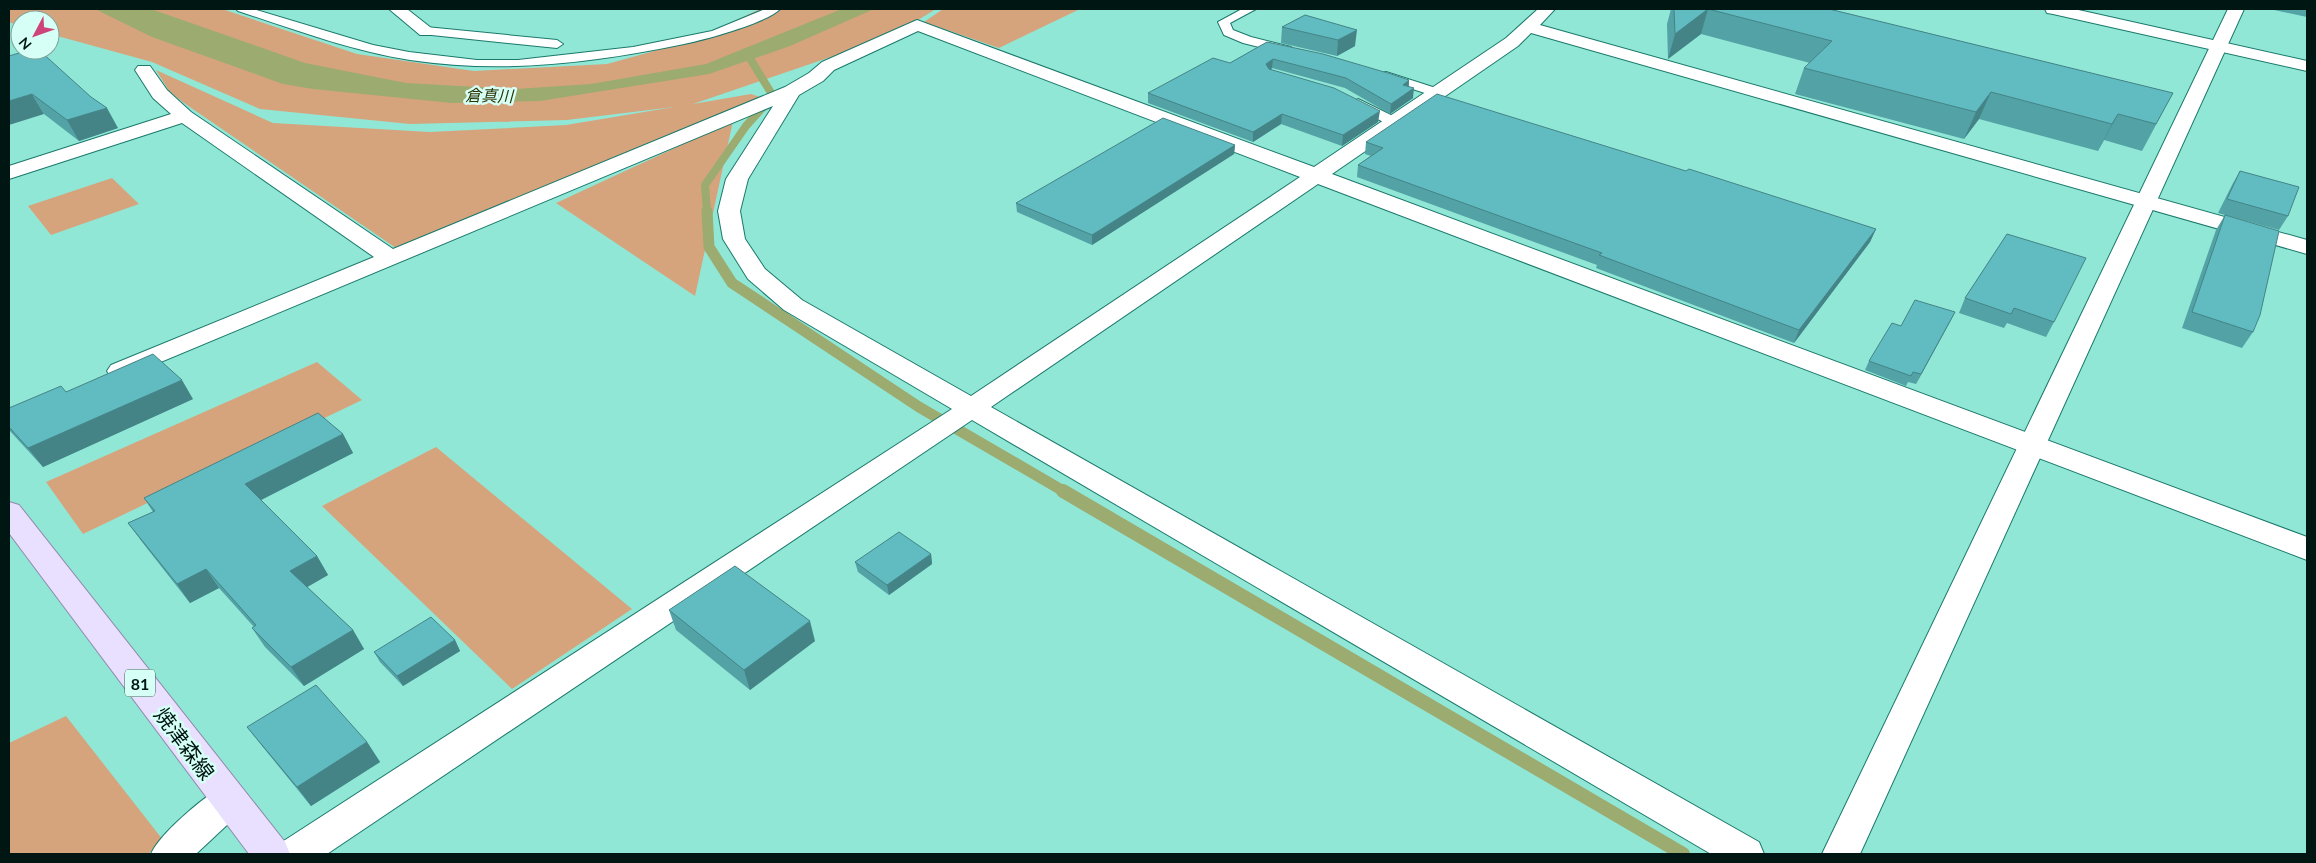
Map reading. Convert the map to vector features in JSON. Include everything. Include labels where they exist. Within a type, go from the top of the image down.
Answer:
[{"type":"main road","name":"焼津森線","points":[[9,512],[271,854]]},
{"type":"street","points":[[397,9],[426,31]]},
{"type":"street","points":[[296,854],[964,413],[1315,176],[1512,42],[1547,9]]},
{"type":"street","points":[[2053,9],[2307,66]]},
{"type":"street","points":[[1841,854],[2144,201],[2236,9]]},
{"type":"street","points":[[99,379],[787,93],[816,77],[828,66],[917,25],[2307,549]]},
{"type":"street","points":[[1529,27],[2307,247]]},
{"type":"street","points":[[144,70],[160,94],[184,116],[389,257]]},
{"type":"street","points":[[787,93],[737,179],[728,210],[734,239],[756,274],[792,305],[964,413],[1744,854]]},
{"type":"street","points":[[9,173],[184,116]]},
{"type":"street","points":[[170,854],[229,800]]},
{"type":"lane","points":[[242,9],[390,52],[439,60],[518,64],[633,52],[715,34],[774,9]]},
{"type":"lane","points":[[1250,9],[1224,22],[1228,32],[1247,40],[1301,53]]},
{"type":"lane","points":[[426,31],[557,44]]},
{"type":"lane","points":[[1377,73],[1437,93]]},
{"type":"lane","points":[[1347,97],[1394,122]]},
{"type":"shaded area","points":[[9,9],[222,9],[357,54],[474,71],[607,64],[694,40],[760,9],[936,9],[892,36],[693,104],[751,94],[760,97],[396,248],[184,103],[169,91],[156,70],[273,123],[430,132],[566,125],[674,107],[567,120],[410,124],[260,109],[152,62],[60,37],[60,10],[10,10],[9,22]]},
{"type":"shaded area","points":[[943,9],[1080,9],[999,48],[924,22]]},
{"type":"shaded area","points":[[733,121],[695,296],[556,203]]},
{"type":"shaded area","points":[[112,178],[139,204],[51,235],[28,206]]},
{"type":"shaded area","points":[[317,362],[362,400],[83,534],[46,482]]},
{"type":"shaded area","points":[[436,447],[632,609],[512,689],[322,506]]},
{"type":"shaded area","points":[[66,716],[163,840],[148,854],[9,854],[9,743]]},
{"type":"water","name":"倉真川","points":[[95,9],[151,9],[305,63],[406,83],[516,89],[591,84],[706,64],[842,9],[874,9],[790,46],[709,74],[540,101],[452,103],[313,89],[283,84],[152,37]]},
{"type":"building","points":[[1674,9],[1708,9],[1675,34]]},
{"type":"building","points":[[1708,9],[1829,9],[2173,93],[2156,124],[2118,114],[2112,124],[1991,92],[1976,112],[1804,68],[1832,41]]},
{"type":"building","points":[[1305,15],[1357,30],[1338,40],[1282,27]]},
{"type":"building","points":[[1267,42],[1323,54],[1391,74],[1409,80],[1403,85],[1414,88],[1391,104],[1346,78],[1273,59],[1266,64],[1269,69],[1334,88],[1380,111],[1343,135],[1282,114],[1253,132],[1148,93],[1213,58],[1230,63]]},
{"type":"building","points":[[9,56],[10,60],[50,60],[91,97],[107,108],[67,120],[32,94],[9,101]]},
{"type":"building","points":[[1437,94],[1686,171],[1689,169],[1876,229],[1799,330],[1599,255],[1602,253],[1358,165],[1383,148],[1366,142]]},
{"type":"building","points":[[1163,118],[1235,145],[1092,235],[1016,203]]},
{"type":"building","points":[[2240,171],[2299,187],[2288,216],[2227,199]]},
{"type":"building","points":[[2225,215],[2279,231],[2260,315],[2253,332],[2192,312]]},
{"type":"building","points":[[2007,234],[2086,258],[2054,322],[2014,308],[2011,314],[1965,298]]},
{"type":"building","points":[[1915,300],[1955,312],[1921,374],[1913,372],[1911,376],[1869,361],[1892,323],[1901,326]]},
{"type":"building","points":[[153,354],[182,380],[28,448],[9,427],[9,408],[61,386],[66,392]]},
{"type":"building","points":[[318,413],[343,434],[245,484],[317,556],[290,571],[353,630],[291,667],[252,628],[256,625],[206,569],[177,584],[128,523],[155,511],[144,498]]},
{"type":"building","points":[[899,532],[931,554],[887,585],[855,562]]},
{"type":"building","points":[[735,566],[810,621],[744,670],[669,610]]},
{"type":"building","points":[[431,617],[455,640],[397,676],[374,652]]},
{"type":"building","points":[[316,685],[367,742],[297,787],[247,727]]},
{"type":"waterway","points":[[707,212],[705,185],[746,126],[773,96],[746,52]]},
{"type":"waterway","points":[[707,211],[709,247],[732,283],[919,407],[1065,492]]},
{"type":"waterway","points":[[1063,491],[1683,854]]}]
